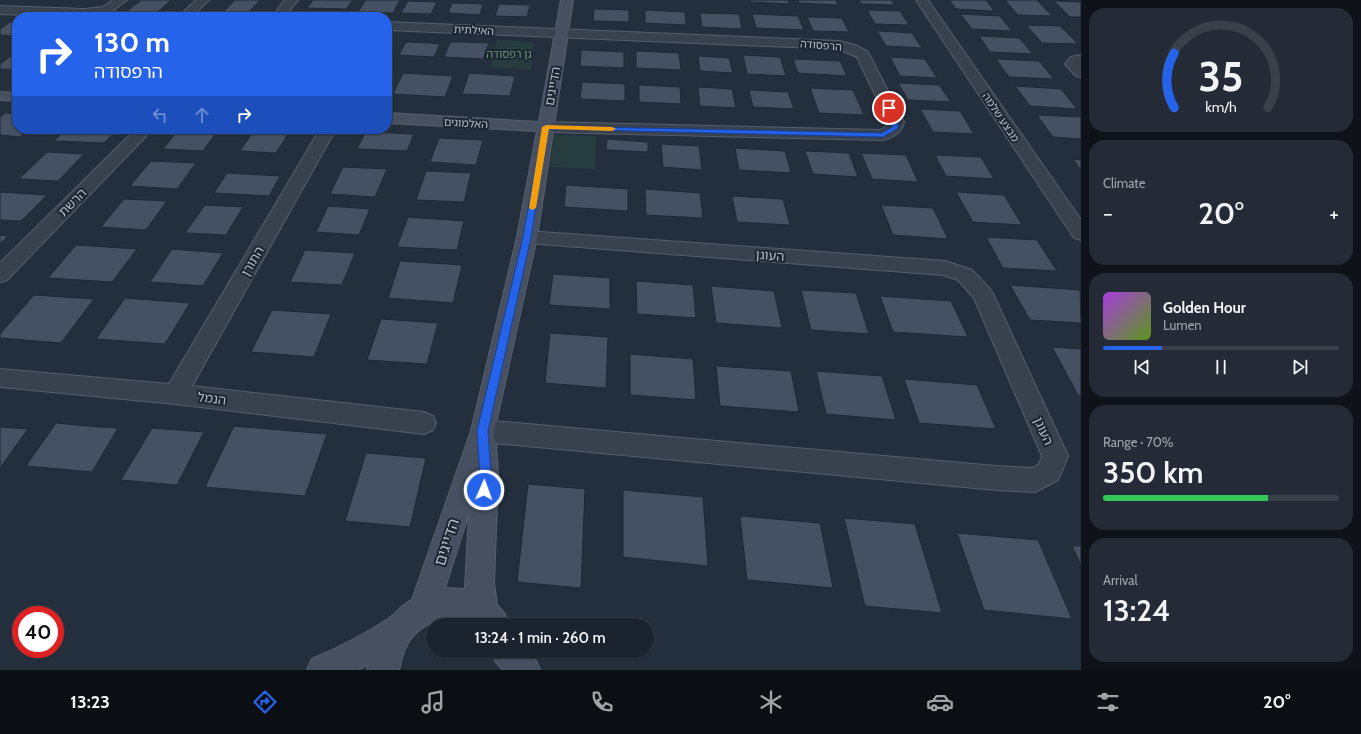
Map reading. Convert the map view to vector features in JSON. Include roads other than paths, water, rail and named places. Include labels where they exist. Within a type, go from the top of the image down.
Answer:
[{"type":"street","points":[[0,10],[84,12],[106,10],[121,0]]},
{"type":"street","points":[[190,12],[203,0]]},
{"type":"street","points":[[283,12],[292,0]]},
{"type":"street","name":"הדייגים","points":[[424,608],[483,431],[527,237],[567,0]]},
{"type":"street","name":"מבצע שלמה","points":[[922,0],[1081,234]]},
{"type":"street","name":"האילתית","points":[[392,26],[561,34]]},
{"type":"street","name":"הרפסודה","points":[[546,127],[883,135],[895,128],[896,122],[863,55],[850,48],[825,44],[561,34]]},
{"type":"street","points":[[1081,58],[1072,64],[1081,73]]},
{"type":"street","points":[[0,96],[12,97]]},
{"type":"street","name":"האלמוגים","points":[[392,118],[546,127]]},
{"type":"street","name":"הרשת","points":[[0,275],[139,134]]},
{"type":"street","name":"התורן","points":[[175,394],[325,134]]},
{"type":"street","name":"העוגן","points":[[483,431],[1012,479],[1035,480],[1049,472],[1055,456],[984,294],[965,275],[945,268],[527,237]]},
{"type":"street","name":"הנמל","points":[[0,378],[175,394],[424,423]]},
{"type":"street","name":"הדייגים","points":[[483,431],[485,475],[479,584],[488,618]]},
{"type":"street","points":[[384,670],[388,650],[398,630],[410,617],[424,608],[439,603],[455,602],[469,605],[487,618]]},
{"type":"street","points":[[323,670],[331,668],[398,630]]},
{"type":"street","points":[[506,658],[506,670]]},
{"type":"street","points":[[513,658],[524,670]]},
{"type":"park label","name":"גן רפסודה","points":[[509,54]]}]
